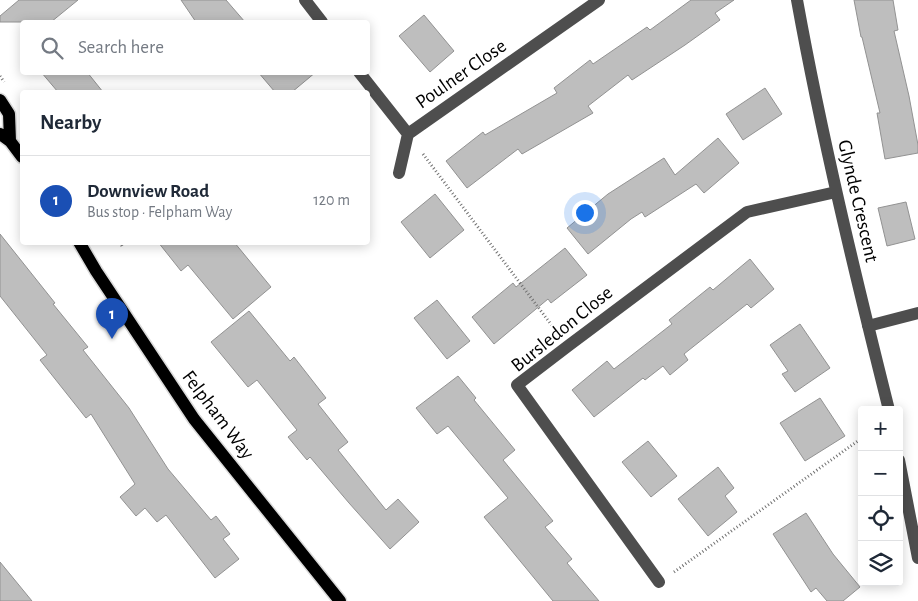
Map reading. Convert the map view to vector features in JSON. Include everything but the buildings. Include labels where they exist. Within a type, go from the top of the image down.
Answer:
[{"type":"main road","points":[[0,100],[10,114],[5,138],[20,155]]},
{"type":"main road","name":"Felpham Way","points":[[81,245],[194,419],[340,601]]},
{"type":"street","points":[[305,0],[320,20]]},
{"type":"street","name":"Poulner Close","points":[[361,75],[408,134],[599,0]]},
{"type":"street","name":"Glynde Crescent","points":[[797,0],[808,62],[836,192],[888,406]]},
{"type":"street","points":[[399,173],[408,134]]},
{"type":"street","name":"Bursledon Close","points":[[659,582],[517,385],[747,212],[836,192]]},
{"type":"street","points":[[868,326],[918,313]]},
{"type":"street","points":[[903,481],[918,558]]},
{"type":"path","points":[[408,134],[568,346]]},
{"type":"path","points":[[659,582],[858,441]]},
{"type":"place","name":"Downview Road","points":[[112,339]]}]
